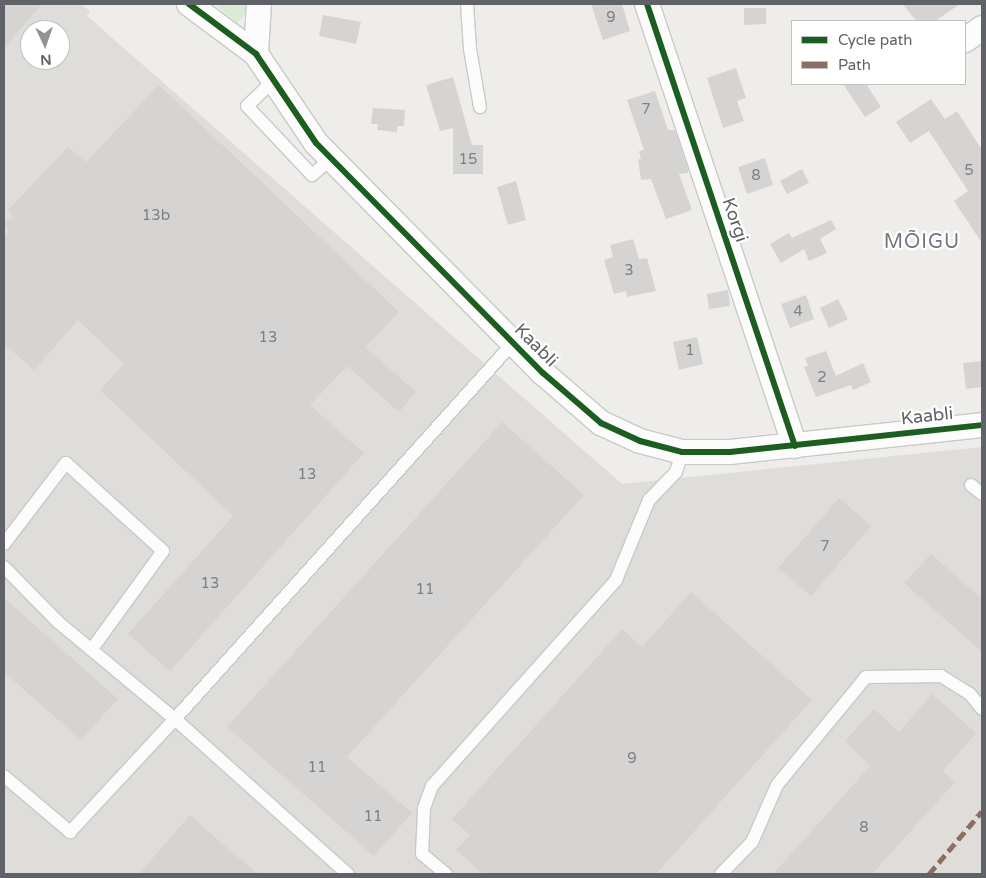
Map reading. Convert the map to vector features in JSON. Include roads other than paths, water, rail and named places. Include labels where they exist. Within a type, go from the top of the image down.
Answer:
[{"type":"street","name":"Kaabli","points":[[189,4],[256,54],[294,116],[331,159],[570,399],[601,423],[640,442],[682,452],[730,452],[982,425]]},
{"type":"street","points":[[256,54],[260,4]]},
{"type":"street","name":"Korgi","points":[[646,4],[795,446]]},
{"type":"street","points":[[966,39],[982,28]]},
{"type":"lane","points":[[467,4],[470,49],[480,107]]},
{"type":"lane","points":[[273,82],[247,106],[312,175],[331,159]]},
{"type":"lane","points":[[4,776],[70,832],[175,719],[513,343]]},
{"type":"lane","points":[[446,874],[422,854],[424,808],[432,786],[616,580],[649,500],[676,472],[682,452]]},
{"type":"lane","points":[[4,544],[66,463],[163,551],[92,650]]},
{"type":"lane","points":[[971,485],[982,494]]},
{"type":"lane","points":[[4,567],[58,622],[175,719],[348,874]]},
{"type":"lane","points":[[721,874],[752,842],[778,785],[866,677],[941,676],[970,694],[982,709]]},
{"type":"district","name":"MÕIGU","points":[[922,242]]}]
